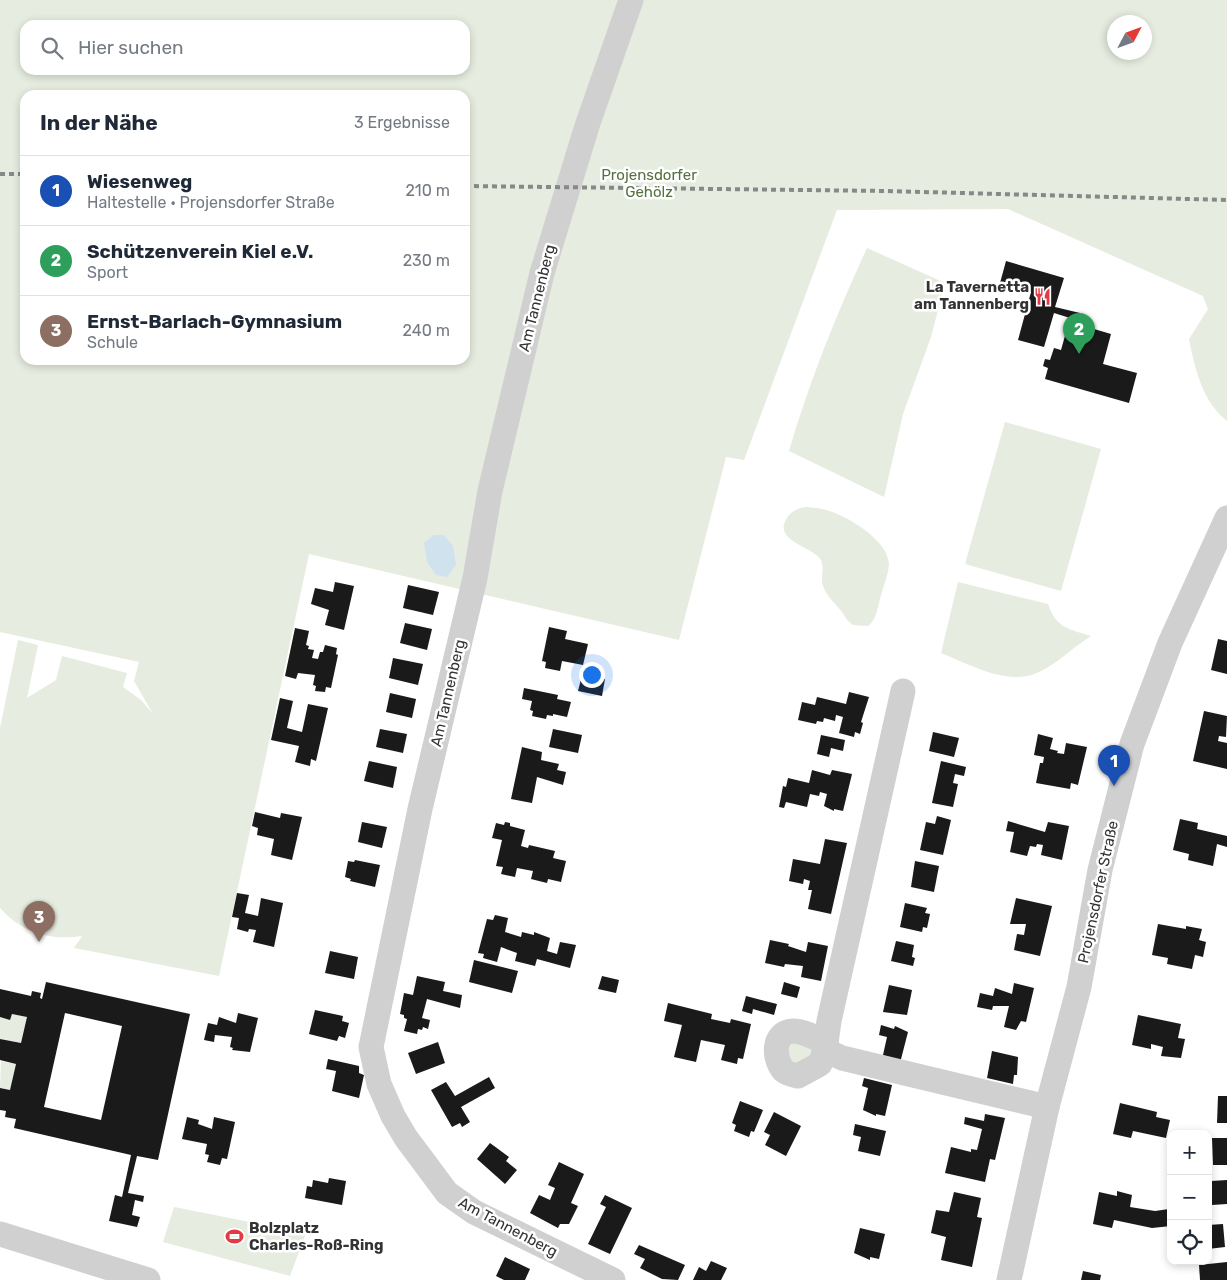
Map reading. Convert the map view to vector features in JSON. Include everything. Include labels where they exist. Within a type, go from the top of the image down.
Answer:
[{"type":"street","name":"Am Tannenberg","points":[[613,1280],[474,1212],[447,1193],[406,1138],[393,1116],[379,1084],[371,1047],[420,809],[475,578],[490,491],[542,273],[587,126],[631,0]]},
{"type":"street","name":"Projensdorfer Straße","points":[[1009,1280],[1047,1107],[1078,987],[1100,870],[1132,744],[1163,660],[1227,518]]},
{"type":"street","points":[[903,691],[825,1046],[842,1058],[1047,1107]]},
{"type":"street","points":[[0,1234],[148,1280]]},
{"type":"green space","name":"Projensdorfer Gehölz","points":[[0,0],[1227,0],[1227,421],[1211,404],[1201,384],[1189,339],[1208,309],[1203,296],[1008,209],[837,210],[744,460],[726,457],[679,640],[309,554],[219,976],[74,948],[82,936],[59,937],[37,933],[17,923],[0,908],[0,728],[18,640],[38,645],[27,698],[56,680],[62,656],[127,673],[123,687],[141,700],[153,714],[134,681],[139,662],[0,632]]},
{"type":"green space","points":[[867,248],[945,283],[931,337],[903,414],[884,497],[789,451],[805,399],[824,348]]},
{"type":"green space","points":[[1005,422],[1101,449],[1061,591],[965,564]]},
{"type":"green space","points":[[806,507],[826,510],[857,524],[875,539],[887,556],[889,565],[887,576],[875,616],[868,626],[853,625],[847,620],[825,591],[822,583],[823,566],[821,560],[789,538],[785,532],[784,526],[787,518],[797,509]]},
{"type":"green space","points":[[958,582],[1048,604],[1059,623],[1091,636],[1051,666],[1037,673],[1013,677],[976,668],[941,653]]},
{"type":"green space","points":[[12,1014],[27,1017],[21,1043],[0,1039],[0,1017],[10,1019]]},
{"type":"green space","points":[[805,1039],[813,1051],[809,1062],[789,1064],[788,1041]]},
{"type":"green space","points":[[1,1061],[16,1064],[10,1090],[0,1088]]},
{"type":"green space","name":"Bolzplatz Charles-Roß-Ring","points":[[174,1207],[306,1233],[290,1276],[163,1242]]},
{"type":"water","points":[[434,535],[444,535],[453,546],[456,565],[447,577],[436,575],[427,562],[424,543]]},
{"type":"building","points":[[1006,261],[1064,278],[1055,307],[1080,313],[1077,324],[1111,334],[1103,364],[1137,373],[1129,403],[1045,379],[1048,368],[1043,366],[1045,359],[1050,360],[1054,348],[1061,350],[1070,318],[1054,313],[1044,347],[1018,340],[1031,292],[1000,283]]},
{"type":"building","points":[[335,582],[354,586],[344,630],[325,625],[329,610],[311,604],[315,588],[333,592]]},
{"type":"building","points":[[408,585],[439,592],[433,615],[403,608]]},
{"type":"building","points":[[405,623],[432,629],[427,650],[400,643]]},
{"type":"building","points":[[549,627],[567,631],[565,639],[588,644],[583,665],[562,661],[560,671],[545,668],[546,662],[542,661]]},
{"type":"building","points":[[295,628],[309,631],[306,645],[309,646],[308,649],[314,650],[312,658],[318,659],[325,645],[337,648],[336,654],[338,655],[331,688],[326,687],[325,692],[315,691],[316,686],[313,685],[315,675],[298,673],[296,679],[285,676]]},
{"type":"building","points":[[1218,639],[1227,641],[1227,674],[1211,670]]},
{"type":"building","points":[[393,658],[423,664],[418,685],[389,678]]},
{"type":"building","points":[[582,675],[605,679],[602,696],[578,691]]},
{"type":"building","points":[[524,688],[558,695],[557,699],[571,702],[567,717],[553,714],[553,716],[547,715],[546,719],[532,716],[533,711],[530,710],[532,701],[522,699]]},
{"type":"building","points":[[849,692],[869,697],[861,722],[863,723],[860,734],[855,732],[854,737],[839,733],[843,717],[836,715],[835,721],[824,718],[823,722],[817,721],[816,724],[798,720],[802,702],[815,705],[817,697],[846,704]]},
{"type":"building","points":[[390,693],[416,699],[412,718],[386,712]]},
{"type":"building","points":[[280,698],[293,701],[287,728],[302,732],[308,704],[328,708],[316,761],[311,759],[310,766],[295,762],[299,746],[271,740]]},
{"type":"building","points":[[1204,711],[1227,716],[1226,737],[1219,736],[1218,741],[1227,743],[1227,769],[1193,761]]},
{"type":"building","points":[[380,729],[407,734],[403,753],[376,747]]},
{"type":"building","points":[[553,729],[582,735],[578,753],[549,747]]},
{"type":"building","points":[[933,732],[959,738],[954,757],[929,751]]},
{"type":"building","points":[[1038,734],[1053,738],[1050,749],[1058,751],[1057,753],[1064,754],[1066,743],[1087,747],[1078,785],[1071,783],[1070,789],[1036,783],[1040,763],[1043,763],[1044,757],[1034,755]]},
{"type":"building","points":[[821,735],[845,740],[843,751],[831,748],[829,757],[817,754]]},
{"type":"building","points":[[522,747],[542,752],[541,760],[559,764],[557,770],[566,772],[563,785],[537,777],[532,803],[511,799]]},
{"type":"building","points":[[369,761],[397,767],[393,788],[364,781]]},
{"type":"building","points":[[941,761],[966,767],[964,776],[955,774],[953,783],[958,784],[953,807],[932,803]]},
{"type":"building","points":[[812,770],[830,775],[832,770],[852,774],[843,811],[834,809],[834,811],[824,806],[827,794],[820,792],[819,796],[810,794],[807,807],[786,802],[784,808],[779,807],[783,786],[786,787],[788,778],[809,783]]},
{"type":"building","points":[[255,812],[280,818],[281,813],[302,817],[292,860],[271,855],[274,839],[257,835],[258,828],[252,826]]},
{"type":"building","points":[[937,816],[951,820],[943,855],[920,850],[926,822],[935,824]]},
{"type":"building","points":[[1180,819],[1198,823],[1197,829],[1227,836],[1227,847],[1217,844],[1213,866],[1188,860],[1189,854],[1173,850]]},
{"type":"building","points":[[1008,821],[1045,832],[1048,822],[1069,826],[1062,860],[1041,855],[1043,845],[1037,844],[1036,847],[1030,846],[1027,856],[1010,852],[1014,832],[1006,831]]},
{"type":"building","points":[[362,822],[387,827],[382,848],[358,842]]},
{"type":"building","points":[[505,822],[510,823],[510,826],[525,830],[521,846],[528,848],[529,845],[555,851],[553,858],[566,861],[561,882],[548,879],[547,883],[531,879],[533,871],[517,868],[515,877],[501,874],[503,867],[496,866],[502,840],[492,838],[496,823],[504,825]]},
{"type":"building","points":[[825,839],[847,843],[831,914],[808,909],[812,890],[808,890],[810,881],[804,879],[803,884],[789,881],[793,859],[820,864]]},
{"type":"building","points":[[355,860],[380,865],[375,887],[350,881],[351,879],[345,877],[348,861],[354,862]]},
{"type":"building","points":[[915,861],[939,866],[934,892],[911,887]]},
{"type":"building","points":[[237,893],[249,895],[245,913],[258,916],[261,898],[283,903],[274,947],[253,942],[256,930],[249,929],[248,932],[237,929],[239,918],[232,917]]},
{"type":"building","points":[[1016,898],[1052,906],[1040,956],[1014,950],[1017,934],[1024,935],[1026,924],[1010,924]]},
{"type":"building","points":[[905,903],[927,908],[925,913],[930,914],[927,928],[923,927],[922,932],[900,927]]},
{"type":"building","points":[[495,915],[508,918],[505,932],[521,937],[522,932],[534,935],[534,932],[550,938],[547,951],[557,954],[560,942],[576,945],[570,968],[537,959],[535,966],[515,961],[517,953],[501,947],[497,962],[483,958],[484,954],[478,953],[487,919],[493,920]]},
{"type":"building","points":[[1158,924],[1186,929],[1186,926],[1202,929],[1199,940],[1206,942],[1203,957],[1195,955],[1192,969],[1167,964],[1168,958],[1152,955]]},
{"type":"building","points":[[770,940],[789,944],[788,946],[806,952],[808,942],[828,946],[821,981],[801,977],[803,966],[785,964],[784,967],[765,963]]},
{"type":"building","points":[[896,941],[914,945],[912,957],[915,958],[913,966],[891,961]]},
{"type":"building","points":[[330,951],[358,957],[354,979],[325,973]]},
{"type":"building","points":[[474,960],[518,971],[512,993],[469,982]]},
{"type":"building","points":[[417,976],[445,982],[443,991],[462,995],[460,1008],[427,999],[422,1018],[430,1020],[428,1029],[423,1027],[422,1030],[418,1029],[417,1034],[404,1031],[407,1019],[404,1018],[404,1015],[400,1014],[404,993],[413,995]]},
{"type":"building","points":[[602,976],[619,980],[616,993],[598,989]]},
{"type":"building","points":[[46,982],[190,1014],[158,1160],[137,1156],[128,1193],[144,1196],[143,1202],[135,1200],[132,1215],[140,1217],[137,1227],[109,1221],[115,1195],[122,1197],[131,1155],[14,1128],[16,1119],[5,1117],[6,1111],[0,1110],[0,1088],[10,1090],[16,1064],[0,1060],[0,1039],[21,1043],[27,1017],[12,1014],[10,1020],[0,1017],[0,989],[31,996],[32,991],[41,993],[40,998],[42,999]],"holes":[[[65,1013],[122,1026],[101,1120],[44,1107]]]},
{"type":"building","points":[[784,982],[800,987],[797,998],[781,994]]},
{"type":"building","points":[[1014,983],[1034,988],[1026,1022],[1021,1021],[1016,1030],[1004,1027],[1009,1006],[993,1006],[992,1010],[977,1007],[980,993],[993,996],[995,988],[1012,994]]},
{"type":"building","points":[[889,985],[912,990],[907,1015],[883,1012]]},
{"type":"building","points":[[746,996],[777,1004],[774,1015],[753,1009],[752,1014],[742,1011]]},
{"type":"building","points":[[668,1003],[712,1014],[711,1019],[730,1023],[731,1019],[751,1024],[743,1059],[738,1058],[737,1064],[721,1060],[725,1045],[701,1040],[696,1062],[674,1057],[682,1025],[664,1021]]},
{"type":"building","points":[[315,1010],[343,1016],[342,1021],[349,1023],[345,1038],[339,1036],[337,1041],[309,1034]]},
{"type":"building","points":[[238,1013],[258,1018],[250,1052],[232,1050],[233,1048],[230,1047],[232,1037],[215,1035],[214,1042],[204,1040],[208,1023],[217,1025],[219,1017],[236,1023]]},
{"type":"building","points":[[1138,1015],[1181,1024],[1178,1038],[1185,1039],[1181,1058],[1161,1056],[1163,1047],[1151,1044],[1151,1049],[1132,1045]]},
{"type":"building","points":[[881,1025],[894,1029],[895,1026],[908,1032],[900,1063],[883,1055],[887,1037],[879,1035]]},
{"type":"building","points":[[438,1042],[445,1063],[416,1074],[408,1053]]},
{"type":"building","points":[[992,1051],[1018,1057],[1017,1075],[1014,1075],[1013,1084],[987,1078]]},
{"type":"building","points":[[328,1059],[359,1066],[359,1073],[364,1075],[359,1098],[332,1091],[336,1071],[326,1069]]},
{"type":"building","points":[[489,1077],[495,1088],[461,1107],[470,1122],[462,1127],[460,1123],[452,1127],[431,1090],[446,1082],[455,1096]]},
{"type":"building","points":[[864,1078],[892,1085],[885,1116],[876,1114],[876,1116],[863,1110],[868,1088],[862,1086]]},
{"type":"building","points":[[1218,1096],[1227,1096],[1227,1123],[1217,1123]]},
{"type":"building","points":[[740,1101],[763,1110],[754,1132],[751,1131],[749,1137],[734,1131],[736,1125],[732,1123]]},
{"type":"building","points":[[1120,1103],[1157,1112],[1156,1117],[1170,1120],[1166,1138],[1133,1131],[1131,1138],[1113,1134]]},
{"type":"building","points":[[774,1112],[801,1126],[786,1156],[765,1145],[770,1135],[764,1132]]},
{"type":"building","points":[[985,1114],[1005,1118],[995,1160],[990,1159],[985,1182],[945,1173],[951,1147],[971,1152],[971,1149],[977,1150],[982,1129],[964,1124],[965,1117],[984,1121]]},
{"type":"building","points":[[187,1117],[199,1120],[198,1124],[212,1129],[214,1117],[235,1122],[227,1159],[222,1158],[220,1165],[207,1162],[209,1155],[205,1154],[207,1144],[182,1139]]},
{"type":"building","points":[[855,1124],[886,1131],[880,1156],[858,1151],[861,1137],[853,1135]]},
{"type":"building","points":[[1212,1138],[1227,1138],[1227,1165],[1213,1165]]},
{"type":"building","points":[[490,1143],[509,1157],[506,1161],[517,1170],[505,1184],[477,1159]]},
{"type":"building","points":[[559,1162],[584,1174],[571,1203],[578,1206],[569,1224],[560,1224],[558,1228],[530,1213],[539,1195],[550,1200],[555,1188],[548,1185]]},
{"type":"building","points":[[329,1178],[346,1181],[342,1205],[305,1198],[307,1186],[312,1187],[313,1180],[328,1183]]},
{"type":"building","points":[[1227,1180],[1227,1204],[1212,1205],[1212,1181]]},
{"type":"building","points":[[1117,1191],[1132,1195],[1130,1207],[1155,1211],[1167,1209],[1167,1226],[1152,1228],[1114,1220],[1112,1228],[1093,1224],[1099,1192],[1117,1196]]},
{"type":"building","points":[[954,1192],[981,1198],[977,1217],[982,1218],[972,1267],[941,1260],[946,1237],[931,1233],[936,1210],[949,1212]]},
{"type":"building","points":[[605,1195],[632,1208],[610,1254],[588,1244],[606,1207],[600,1204]]},
{"type":"building","points":[[1223,1224],[1225,1247],[1212,1249],[1212,1225]]},
{"type":"building","points":[[860,1228],[885,1234],[879,1259],[870,1257],[870,1260],[854,1253]]},
{"type":"building","points":[[639,1245],[685,1265],[678,1280],[662,1279],[640,1268],[645,1259],[634,1254]]},
{"type":"building","points":[[505,1257],[530,1269],[525,1280],[504,1280],[496,1276]]},
{"type":"building","points":[[711,1261],[727,1268],[721,1280],[693,1280],[699,1267],[706,1271]]},
{"type":"building","points":[[1227,1262],[1227,1280],[1200,1280],[1199,1265]]},
{"type":"building","points":[[1083,1271],[1101,1275],[1100,1280],[1081,1280]]},
{"type":"railway","points":[[0,174],[20,174]]},
{"type":"railway","points":[[470,186],[886,191],[1227,200]]},
{"type":"place","name":"La Tavernetta am Tannenberg","points":[[1043,296]]},
{"type":"place","name":"Schützenverein Kiel e.V.","points":[[1079,354]]},
{"type":"place","name":"Wiesenweg","points":[[1114,786]]},
{"type":"place","name":"Ernst-Barlach-Gymnasium","points":[[39,942]]},
{"type":"place","name":"Bolzplatz Charles-Roß-Ring","points":[[235,1237]]}]
